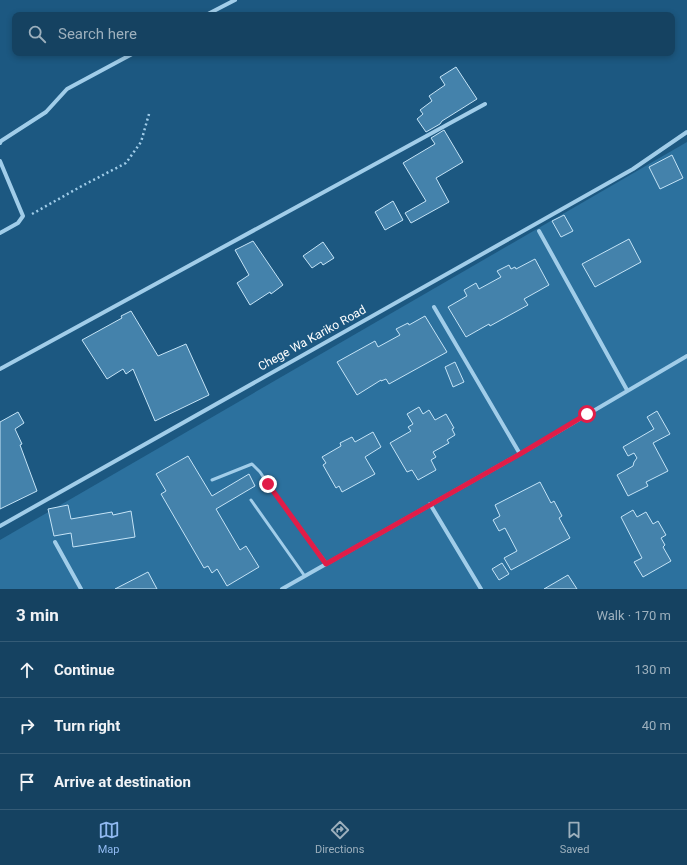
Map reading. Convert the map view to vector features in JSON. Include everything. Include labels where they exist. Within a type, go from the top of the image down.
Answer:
[{"type":"street","points":[[212,12],[234,0]]},
{"type":"street","points":[[0,143],[46,112],[67,89],[128,56]]},
{"type":"street","points":[[0,369],[485,104]]},
{"type":"street","name":"Chege Wa Kariko Road","points":[[0,526],[633,169],[687,132]]},
{"type":"street","points":[[0,161],[23,216],[18,223],[0,233]]},
{"type":"street","points":[[538,232],[627,390]]},
{"type":"street","points":[[434,307],[520,454]]},
{"type":"street","points":[[282,589],[304,575],[520,454],[687,356]]},
{"type":"street","points":[[430,504],[481,589]]},
{"type":"street","points":[[55,542],[82,589]]},
{"type":"lane","points":[[212,480],[252,464],[260,472],[326,564]]},
{"type":"lane","points":[[251,500],[304,575]]},
{"type":"path","points":[[18,223],[80,187],[126,163],[141,142],[149,114]]},
{"type":"shaded area","points":[[687,142],[687,589],[0,589],[0,540]]},
{"type":"building","points":[[456,67],[477,99],[426,132],[417,119],[423,114],[420,110],[432,101],[429,96],[445,85],[440,77]]},
{"type":"building","points":[[444,130],[463,162],[436,178],[449,202],[411,223],[405,213],[426,201],[403,163],[435,144],[431,138]]},
{"type":"building","points":[[672,155],[683,178],[660,189],[649,167]]},
{"type":"building","points":[[393,201],[403,220],[385,230],[375,212]]},
{"type":"building","points":[[564,215],[573,231],[561,237],[552,221]]},
{"type":"building","points":[[629,239],[641,262],[595,287],[582,264]]},
{"type":"building","points":[[253,241],[283,285],[271,294],[270,292],[250,305],[237,283],[249,275],[235,250]]},
{"type":"building","points":[[323,242],[334,258],[323,265],[321,262],[312,268],[303,256]]},
{"type":"building","points":[[535,259],[549,285],[524,299],[528,305],[490,326],[489,324],[466,337],[448,307],[467,296],[464,290],[476,283],[479,289],[501,277],[497,271],[509,265],[511,269],[515,267],[516,269]]},
{"type":"building","points":[[131,311],[158,356],[186,344],[209,395],[155,421],[133,369],[126,374],[123,369],[107,379],[82,340],[122,318],[121,316]]},
{"type":"building","points":[[425,316],[447,352],[389,384],[386,379],[381,380],[357,395],[337,362],[375,341],[378,347],[400,335],[396,329],[408,323],[409,325]]},
{"type":"building","points":[[455,362],[464,382],[453,387],[445,367]]},
{"type":"building","points":[[419,407],[423,414],[429,410],[435,420],[446,414],[454,428],[452,429],[455,435],[447,440],[449,443],[433,452],[436,457],[431,460],[436,470],[418,480],[412,470],[407,472],[390,443],[411,431],[408,427],[413,424],[407,414]]},
{"type":"building","points":[[657,411],[670,434],[653,443],[668,471],[646,482],[648,486],[628,496],[617,475],[633,466],[637,458],[634,453],[628,456],[623,447],[654,429],[647,417]]},
{"type":"building","points":[[18,412],[24,423],[15,429],[22,444],[20,445],[37,491],[0,509],[0,422]]},
{"type":"building","points":[[373,432],[381,447],[365,457],[375,474],[342,492],[339,486],[336,488],[323,465],[326,463],[322,457],[341,446],[340,443],[352,437],[355,442]]},
{"type":"building","points":[[188,456],[212,496],[249,474],[255,486],[216,509],[240,550],[246,546],[259,567],[227,586],[217,569],[212,573],[208,566],[204,568],[161,494],[166,491],[156,474]]},
{"type":"building","points":[[540,482],[551,503],[554,501],[562,516],[559,518],[570,538],[511,570],[504,558],[517,551],[505,528],[499,531],[493,520],[500,516],[495,505]]},
{"type":"building","points":[[68,505],[71,519],[112,512],[113,515],[131,511],[135,537],[73,547],[71,533],[54,536],[48,509]]},
{"type":"building","points":[[633,510],[637,517],[646,512],[653,524],[658,521],[666,535],[661,538],[665,545],[663,547],[671,561],[643,577],[634,562],[642,558],[621,517]]},
{"type":"building","points":[[502,563],[509,574],[499,580],[492,569]]},
{"type":"building","points":[[148,572],[157,589],[115,589]]},
{"type":"building","points":[[568,575],[577,589],[544,589]]},
{"type":"route","points":[[268,484],[326,564],[520,454],[587,414]]}]
